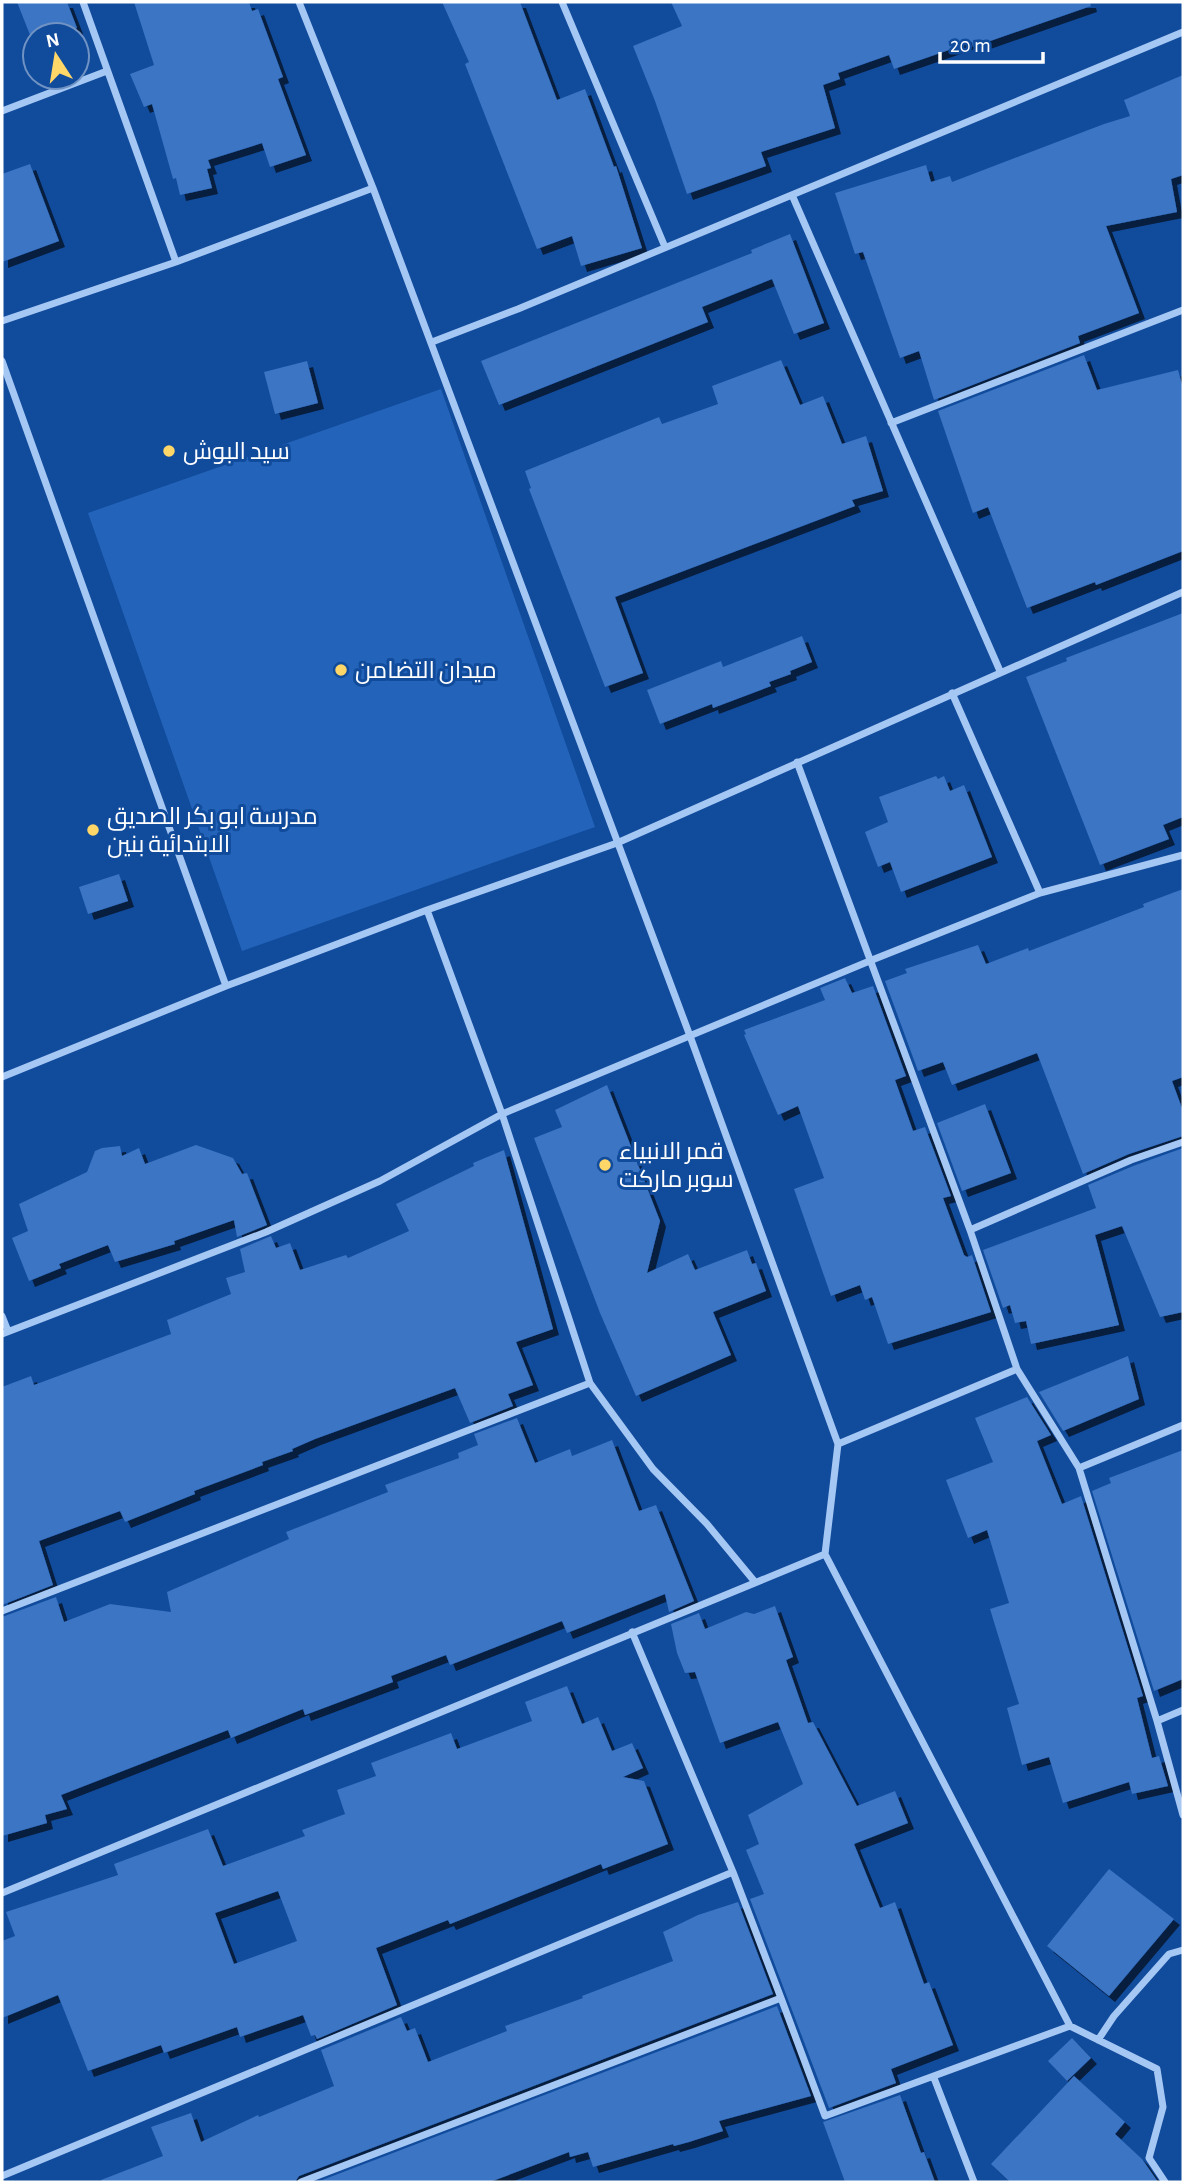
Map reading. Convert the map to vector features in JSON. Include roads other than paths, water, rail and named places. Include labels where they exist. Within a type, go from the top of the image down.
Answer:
[{"type":"street","points":[[83,2],[176,262]]},
{"type":"street","points":[[299,2],[432,342],[690,1036],[838,1444],[825,1554],[1070,2026],[1157,2069],[1163,2107],[1149,2158],[1165,2182]]},
{"type":"street","points":[[562,2],[665,247]]},
{"type":"street","points":[[432,342],[1183,32]]},
{"type":"street","points":[[2,111],[107,71]]},
{"type":"street","points":[[2,321],[176,262],[373,188]]},
{"type":"street","points":[[792,195],[1000,671]]},
{"type":"street","points":[[891,423],[1183,310]]},
{"type":"street","points":[[2,361],[226,985]]},
{"type":"street","points":[[2,1077],[226,985],[617,843],[1183,592]]},
{"type":"street","points":[[952,693],[1040,893]]},
{"type":"street","points":[[797,762],[970,1230],[1017,1369],[1079,1468],[1183,1815]]},
{"type":"street","points":[[2,1316],[5,1332],[266,1232],[380,1181],[502,1114],[872,960],[1040,893],[1183,855]]},
{"type":"street","points":[[427,910],[502,1114],[590,1383],[653,1469],[707,1524],[755,1581]]},
{"type":"street","points":[[970,1230],[1131,1160],[1183,1142]]},
{"type":"street","points":[[838,1444],[1017,1369]]},
{"type":"street","points":[[2,1611],[590,1383]]},
{"type":"street","points":[[1079,1468],[1183,1425]]},
{"type":"street","points":[[2,1893],[825,1554]]},
{"type":"street","points":[[632,1632],[733,1872],[825,2116],[1070,2026]]},
{"type":"street","points":[[1157,1721],[1183,1710]]},
{"type":"street","points":[[2,2176],[733,1872]]},
{"type":"street","points":[[1098,2040],[1114,2016],[1169,1954],[1183,1950]]},
{"type":"street","points":[[301,2182],[781,1998]]},
{"type":"street","points":[[933,2078],[974,2182]]},
{"type":"place","name":"سيد البوش","points":[[169,451]]},
{"type":"place","name":"ميدان التضامن","points":[[341,670]]},
{"type":"place","name":"مدرسة ابو بكر الصديق الابتدائية بنين","points":[[93,830]]},
{"type":"place","name":"قمر الانبياء سوبر ماركت","points":[[605,1165]]}]
